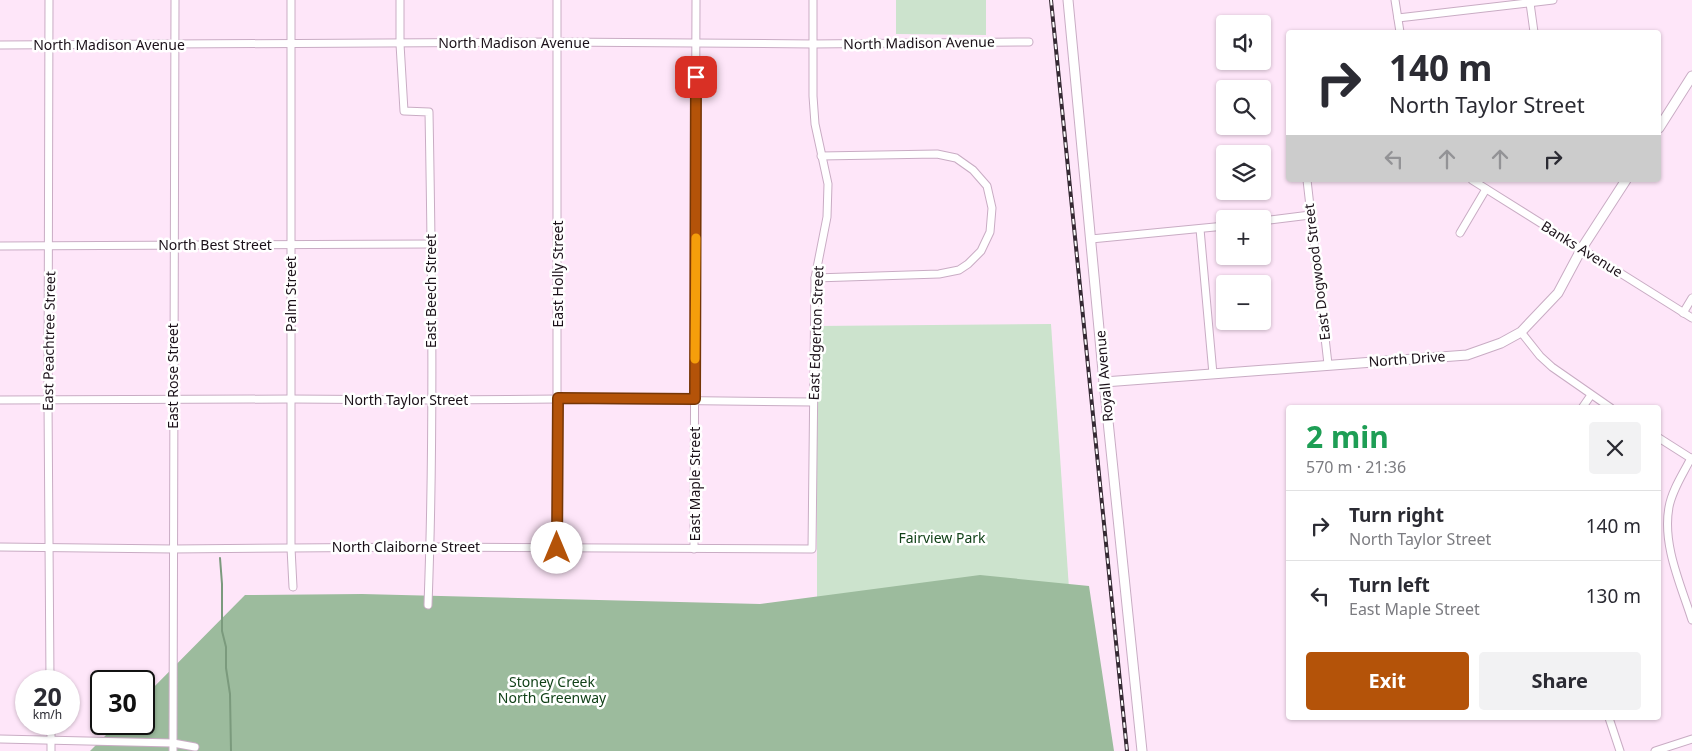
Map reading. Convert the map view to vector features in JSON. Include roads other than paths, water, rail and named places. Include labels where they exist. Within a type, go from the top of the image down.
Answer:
[{"type":"street","name":"East Peachtree Street","points":[[49,0],[48,548],[50,670]]},
{"type":"street","name":"East Rose Street","points":[[173,747],[174,0]]},
{"type":"street","name":"Palm Street","points":[[291,0],[291,548],[293,587]]},
{"type":"street","name":"East Beech Street","points":[[400,0],[400,44],[404,111],[429,112],[431,400],[428,605]]},
{"type":"street","name":"East Holly Street","points":[[557,0],[557,548]]},
{"type":"street","name":"East Maple Street","points":[[694,549],[696,0]]},
{"type":"street","name":"East Edgerton Street","points":[[812,549],[815,278],[827,217],[828,184],[815,124],[813,96],[814,0]]},
{"type":"street","name":"Royall Avenue","points":[[1068,0],[1104,382],[1142,751]]},
{"type":"street","points":[[1395,0],[1400,30]]},
{"type":"street","points":[[1398,18],[1553,0]]},
{"type":"street","points":[[1530,3],[1534,30]]},
{"type":"street","name":"North Madison Avenue","points":[[0,45],[1029,42]]},
{"type":"street","points":[[1661,125],[1692,76]]},
{"type":"street","points":[[815,278],[911,276],[959,270],[968,264],[981,250],[990,232],[992,208],[987,186],[973,170],[956,158],[938,154],[821,156]]},
{"type":"street","name":"East Dogwood Street","points":[[1307,182],[1328,364]]},
{"type":"street","name":"Banks Avenue","points":[[1476,182],[1692,318]]},
{"type":"street","name":"North Drive","points":[[1104,382],[1467,355],[1501,343],[1521,332],[1558,293],[1582,248],[1625,182]]},
{"type":"street","points":[[1460,233],[1486,188]]},
{"type":"street","points":[[1271,220],[1310,215]]},
{"type":"street","points":[[1091,239],[1216,227]]},
{"type":"street","points":[[1200,229],[1213,374]]},
{"type":"street","name":"North Best Street","points":[[0,246],[431,244]]},
{"type":"street","points":[[1683,312],[1692,298]]},
{"type":"street","points":[[1521,332],[1552,368],[1606,405]]},
{"type":"street","points":[[1584,405],[1591,395]]},
{"type":"street","name":"North Taylor Street","points":[[0,400],[431,400],[558,398],[813,402]]},
{"type":"street","points":[[1661,439],[1692,458],[1674,490],[1669,506],[1667,525],[1672,556],[1692,620]]},
{"type":"street","name":"North Claiborne Street","points":[[0,547],[173,549],[430,547],[812,549]]},
{"type":"street","points":[[1610,720],[1620,751]]},
{"type":"street","points":[[51,735],[51,751]]},
{"type":"street","points":[[0,739],[195,747]]},
{"type":"street","points":[[1654,751],[1692,739]]},
{"type":"waterway","points":[[220,558],[222,631],[226,647],[226,668],[230,694],[231,751]]},
{"type":"railway","points":[[1051,0],[1127,751]]},
{"type":"park label","name":"Fairview Park","points":[[942,538]]},
{"type":"park label","name":"Stoney Creek North Greenway","points":[[552,690]]}]
